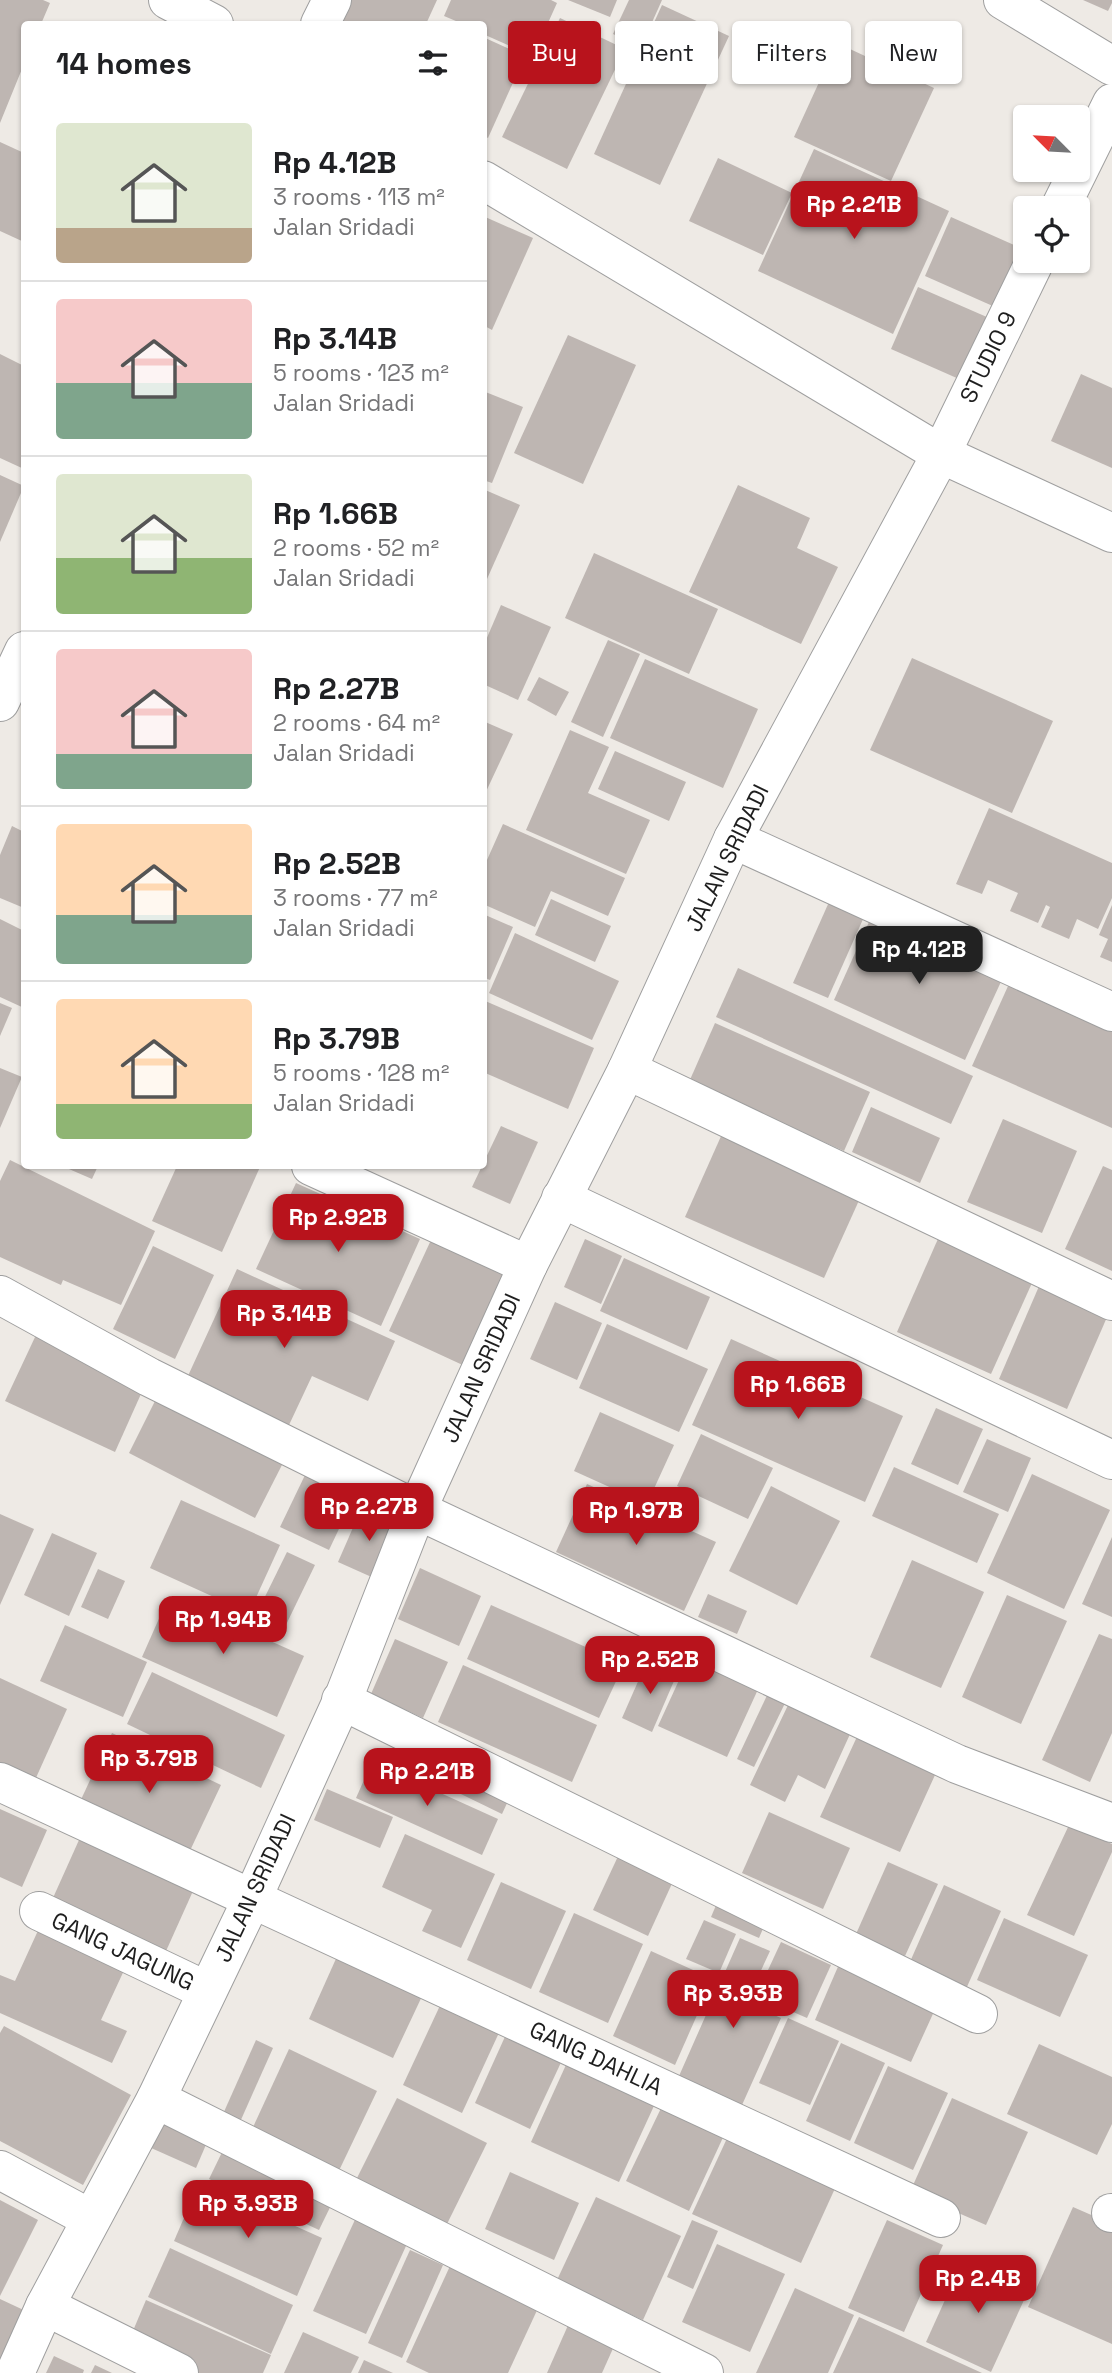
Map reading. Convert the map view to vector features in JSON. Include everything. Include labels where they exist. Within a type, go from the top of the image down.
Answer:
[{"type":"street","points":[[168,0],[208,21]]},
{"type":"street","points":[[322,21],[332,0]]},
{"type":"street","points":[[1003,0],[1112,66]]},
{"type":"street","points":[[1068,196],[1102,148],[1112,103]]},
{"type":"street","points":[[487,182],[942,454],[1112,533]]},
{"type":"street","name":"STUDIO 9","points":[[942,454],[1028,273]]},
{"type":"street","name":"JALAN SRIDADI","points":[[15,2373],[45,2306],[156,2099],[251,1899],[341,1700],[417,1510],[528,1265],[627,1070],[733,839],[942,454]]},
{"type":"street","points":[[0,702],[21,657]]},
{"type":"street","points":[[733,839],[1112,1012]]},
{"type":"street","points":[[627,1070],[1112,1301]]},
{"type":"street","points":[[318,1169],[528,1265]]},
{"type":"street","points":[[561,1198],[1112,1460]]},
{"type":"street","points":[[0,1295],[149,1377],[417,1510],[957,1765],[1112,1823]]},
{"type":"street","points":[[341,1700],[978,2014]]},
{"type":"street","name":"GANG DAHLIA","points":[[0,1782],[941,2218]]},
{"type":"street","name":"GANG JAGUNG","points":[[39,1911],[207,1991]]},
{"type":"street","points":[[156,2099],[704,2373]]},
{"type":"street","points":[[0,2170],[91,2219]]},
{"type":"street","points":[[45,2306],[179,2373]]},
{"type":"building","points":[[0,0],[43,0],[50,3],[42,21],[21,21],[21,71],[0,123]]},
{"type":"building","points":[[351,0],[437,0],[427,21],[342,21]]},
{"type":"building","points":[[451,0],[551,0],[557,3],[549,21],[508,21],[508,45],[487,36],[487,21],[456,21],[444,16]]},
{"type":"building","points":[[568,0],[617,0],[610,17]]},
{"type":"building","points":[[629,0],[662,0],[653,21],[619,21]]},
{"type":"building","points":[[1083,0],[1112,0],[1112,3],[1108,11]]},
{"type":"building","points":[[662,5],[697,21],[655,21]]},
{"type":"building","points":[[718,31],[729,36],[718,60]]},
{"type":"building","points":[[601,38],[615,44],[615,70],[567,169],[502,137],[528,84],[601,84]]},
{"type":"building","points":[[487,39],[508,48],[508,84],[512,84],[488,138]]},
{"type":"building","points":[[851,49],[865,56],[865,84],[925,84],[934,88],[891,181],[794,137],[818,84],[851,84]]},
{"type":"building","points":[[626,84],[707,84],[660,185],[594,154]]},
{"type":"building","points":[[0,142],[21,152],[21,241],[0,231]]},
{"type":"building","points":[[814,149],[949,211],[893,334],[758,271]]},
{"type":"building","points":[[718,158],[792,193],[763,255],[689,221]]},
{"type":"building","points":[[951,217],[1013,244],[1013,266],[995,307],[925,276]]},
{"type":"building","points":[[487,218],[533,238],[492,330],[487,327]]},
{"type":"building","points":[[918,287],[996,321],[968,383],[891,349]]},
{"type":"building","points":[[568,335],[636,365],[583,484],[514,453]]},
{"type":"building","points":[[0,354],[21,364],[21,468],[0,458]]},
{"type":"building","points":[[1081,374],[1112,388],[1112,468],[1051,441]]},
{"type":"building","points":[[487,393],[523,407],[492,483],[487,481]]},
{"type":"building","points":[[0,475],[21,485],[21,493],[0,542]]},
{"type":"building","points":[[738,485],[810,518],[797,548],[838,567],[801,644],[689,592]]},
{"type":"building","points":[[487,491],[520,505],[487,579]]},
{"type":"building","points":[[594,553],[718,609],[689,674],[565,618]]},
{"type":"building","points":[[501,605],[551,627],[518,700],[487,686],[487,638]]},
{"type":"building","points":[[608,640],[640,654],[603,737],[571,722]]},
{"type":"building","points":[[912,658],[1053,721],[1012,813],[870,750]]},
{"type":"building","points":[[645,659],[758,709],[723,788],[610,738]]},
{"type":"building","points":[[539,677],[569,692],[556,716],[527,700]]},
{"type":"building","points":[[487,723],[513,734],[487,789]]},
{"type":"building","points":[[570,730],[609,747],[588,793],[650,820],[626,874],[526,830]]},
{"type":"building","points":[[615,751],[686,782],[669,821],[598,789]]},
{"type":"building","points":[[989,808],[1112,863],[1112,898],[1098,929],[1077,919],[1069,939],[1041,927],[1050,907],[1046,905],[1038,923],[1010,911],[1018,893],[988,880],[982,894],[956,884]]},
{"type":"building","points":[[503,824],[625,878],[608,916],[551,891],[535,927],[487,906],[487,860]]},
{"type":"building","points":[[12,826],[21,830],[21,907],[0,898],[0,855]]},
{"type":"building","points":[[551,899],[611,926],[595,962],[535,935]]},
{"type":"building","points":[[829,902],[864,917],[828,998],[793,983]]},
{"type":"building","points":[[1112,905],[1112,962],[1100,957],[1108,939],[1099,935]]},
{"type":"building","points":[[873,913],[1005,973],[965,1060],[834,1000]]},
{"type":"building","points":[[487,916],[513,927],[490,980],[487,979]]},
{"type":"building","points":[[0,919],[21,930],[21,1007],[0,997]]},
{"type":"building","points":[[515,933],[619,981],[592,1040],[489,993]]},
{"type":"building","points":[[738,968],[973,1076],[951,1124],[716,1017]]},
{"type":"building","points":[[1013,975],[1112,1019],[1112,1128],[972,1066]]},
{"type":"building","points":[[487,1002],[594,1048],[568,1109],[487,1074]]},
{"type":"building","points":[[0,1003],[12,1008],[0,1036]]},
{"type":"building","points":[[715,1023],[870,1092],[844,1151],[689,1082]]},
{"type":"building","points":[[0,1068],[21,1077],[21,1079],[0,1128]]},
{"type":"building","points":[[871,1107],[940,1138],[920,1183],[852,1152]]},
{"type":"building","points":[[1003,1119],[1077,1151],[1042,1233],[967,1202]]},
{"type":"building","points":[[501,1126],[538,1142],[510,1204],[472,1187],[481,1169],[487,1169],[487,1155]]},
{"type":"building","points":[[722,1134],[861,1196],[824,1278],[685,1217]]},
{"type":"building","points":[[10,1160],[21,1165],[21,1169],[28,1169],[155,1231],[121,1305],[63,1280],[61,1285],[0,1257],[0,1181]]},
{"type":"building","points":[[1103,1166],[1112,1170],[1112,1271],[1065,1249]]},
{"type":"building","points":[[69,1169],[97,1169],[92,1179]]},
{"type":"building","points":[[176,1169],[259,1169],[222,1252],[152,1221]]},
{"type":"building","points":[[296,1183],[420,1239],[381,1326],[256,1269]]},
{"type":"building","points":[[941,1232],[1036,1274],[991,1374],[897,1332]]},
{"type":"building","points":[[585,1239],[622,1256],[601,1304],[564,1287]]},
{"type":"building","points":[[431,1240],[509,1276],[467,1367],[389,1331]]},
{"type":"building","points":[[153,1246],[214,1275],[175,1359],[113,1329]]},
{"type":"building","points":[[624,1258],[710,1297],[687,1350],[600,1311]]},
{"type":"building","points":[[237,1269],[395,1341],[368,1401],[312,1376],[289,1425],[187,1378]]},
{"type":"building","points":[[1043,1277],[1111,1308],[1067,1409],[999,1379]]},
{"type":"building","points":[[555,1302],[602,1323],[577,1380],[530,1359]]},
{"type":"building","points":[[607,1324],[708,1369],[679,1432],[579,1388]]},
{"type":"building","points":[[36,1335],[145,1385],[115,1452],[5,1401]]},
{"type":"building","points":[[731,1339],[903,1416],[865,1502],[692,1425]]},
{"type":"building","points":[[158,1395],[285,1459],[255,1518],[129,1453]]},
{"type":"building","points":[[936,1408],[983,1429],[958,1485],[911,1464]]},
{"type":"building","points":[[600,1412],[674,1445],[647,1504],[574,1471]]},
{"type":"building","points":[[701,1434],[773,1468],[748,1519],[677,1486]]},
{"type":"building","points":[[987,1439],[1031,1458],[1008,1512],[963,1492]]},
{"type":"building","points":[[894,1467],[999,1514],[977,1563],[872,1516]]},
{"type":"building","points":[[306,1473],[355,1495],[329,1550],[280,1527]]},
{"type":"building","points":[[1032,1474],[1110,1510],[1064,1609],[987,1573]]},
{"type":"building","points":[[587,1484],[716,1542],[684,1611],[556,1552]]},
{"type":"building","points":[[771,1486],[840,1521],[797,1605],[729,1571]]},
{"type":"building","points":[[181,1500],[280,1545],[249,1613],[150,1568]]},
{"type":"building","points":[[362,1507],[400,1524],[376,1579],[338,1562]]},
{"type":"building","points":[[0,1514],[34,1529],[0,1605]]},
{"type":"building","points":[[52,1533],[97,1553],[69,1616],[24,1595]]},
{"type":"building","points":[[1112,1537],[1112,1617],[1082,1604]]},
{"type":"building","points":[[287,1552],[315,1565],[283,1631],[255,1617]]},
{"type":"building","points":[[912,1560],[984,1592],[941,1688],[870,1657]]},
{"type":"building","points":[[420,1568],[481,1596],[459,1646],[398,1619]]},
{"type":"building","points":[[98,1569],[125,1581],[108,1619],[81,1607]]},
{"type":"building","points":[[708,1594],[747,1611],[737,1634],[698,1617]]},
{"type":"building","points":[[1007,1595],[1067,1621],[1021,1724],[962,1697]]},
{"type":"building","points":[[169,1596],[304,1656],[277,1717],[142,1657]]},
{"type":"building","points":[[491,1605],[624,1664],[599,1718],[467,1659]]},
{"type":"building","points":[[65,1625],[147,1662],[123,1717],[40,1681]]},
{"type":"building","points":[[1099,1634],[1112,1639],[1112,1733],[1090,1782],[1042,1760]]},
{"type":"building","points":[[395,1639],[448,1662],[423,1718],[371,1694]]},
{"type":"building","points":[[691,1654],[760,1685],[727,1757],[658,1726]]},
{"type":"building","points":[[647,1661],[677,1674],[652,1732],[622,1718]]},
{"type":"building","points":[[463,1665],[597,1725],[572,1782],[438,1722]]},
{"type":"building","points":[[152,1672],[285,1735],[261,1788],[127,1724]]},
{"type":"building","points":[[0,1678],[67,1709],[35,1780],[0,1763]]},
{"type":"building","points":[[770,1689],[788,1697],[754,1767],[737,1759]]},
{"type":"building","points":[[789,1703],[851,1732],[825,1789],[798,1775],[785,1802],[750,1785]]},
{"type":"building","points":[[861,1728],[940,1764],[900,1852],[820,1817]]},
{"type":"building","points":[[112,1733],[221,1785],[187,1857],[78,1806]]},
{"type":"building","points":[[406,1735],[514,1788],[502,1814],[393,1761]]},
{"type":"building","points":[[372,1762],[498,1819],[482,1855],[356,1798]]},
{"type":"building","points":[[327,1789],[393,1817],[380,1848],[314,1820]]},
{"type":"building","points":[[0,1809],[47,1830],[22,1887],[0,1877]]},
{"type":"building","points":[[769,1812],[850,1848],[823,1909],[742,1873]]},
{"type":"building","points":[[1069,1825],[1112,1844],[1112,1852],[1074,1936],[1027,1915]]},
{"type":"building","points":[[405,1834],[495,1874],[461,1948],[422,1931],[432,1910],[382,1887]]},
{"type":"building","points":[[79,1840],[193,1891],[162,1960],[48,1909]]},
{"type":"building","points":[[620,1852],[675,1877],[648,1936],[593,1910]]},
{"type":"building","points":[[888,1862],[938,1884],[905,1956],[856,1934]]},
{"type":"building","points":[[501,1882],[566,1911],[531,1989],[467,1960]]},
{"type":"building","points":[[944,1885],[1001,1911],[966,1989],[909,1964]]},
{"type":"building","points":[[720,1896],[768,1917],[759,1938],[711,1917]]},
{"type":"building","points":[[574,1913],[643,1944],[608,2023],[539,1992]]},
{"type":"building","points":[[1004,1918],[1088,1955],[1060,2017],[977,1980]]},
{"type":"building","points":[[704,1920],[736,1934],[719,1973],[686,1959]]},
{"type":"building","points":[[41,1924],[127,1964],[101,2020],[127,2031],[112,2063],[0,2013],[0,1975],[15,1981]]},
{"type":"building","points":[[740,1938],[770,1951],[746,2003],[781,2018],[742,2105],[679,2076]]},
{"type":"building","points":[[781,1942],[831,1965],[807,2018],[756,1996]]},
{"type":"building","points":[[651,1951],[713,1979],[675,2065],[613,2036]]},
{"type":"building","points":[[339,1952],[424,1992],[393,2058],[309,2019]]},
{"type":"building","points":[[840,1962],[937,2005],[911,2062],[815,2020]]},
{"type":"building","points":[[444,1997],[503,2024],[462,2113],[403,2085]]},
{"type":"building","points":[[788,2018],[839,2041],[810,2105],[759,2083]]},
{"type":"building","points":[[4,2026],[131,2095],[83,2185],[0,2141],[0,2033]]},
{"type":"building","points":[[508,2030],[564,2056],[530,2129],[475,2103]]},
{"type":"building","points":[[256,2040],[273,2048],[240,2122],[223,2114]]},
{"type":"building","points":[[841,2043],[885,2063],[850,2141],[806,2121]]},
{"type":"building","points":[[1039,2044],[1112,2077],[1112,2124],[1097,2155],[1007,2114]]},
{"type":"building","points":[[289,2049],[377,2091],[335,2179],[248,2138]]},
{"type":"building","points":[[570,2056],[659,2095],[619,2182],[531,2142]]},
{"type":"building","points":[[888,2066],[948,2093],[913,2170],[854,2143]]},
{"type":"building","points":[[397,2098],[487,2143],[446,2226],[355,2182]]},
{"type":"building","points":[[952,2098],[1028,2132],[986,2225],[910,2192]]},
{"type":"building","points":[[664,2102],[726,2131],[689,2211],[626,2181]]},
{"type":"building","points":[[164,2112],[211,2133],[196,2168],[149,2147]]},
{"type":"building","points":[[729,2134],[837,2184],[801,2263],[692,2214]]},
{"type":"building","points":[[227,2142],[337,2193],[319,2230],[209,2179]]},
{"type":"building","points":[[510,2172],[579,2203],[554,2260],[485,2229]]},
{"type":"building","points":[[199,2183],[322,2238],[297,2296],[174,2241]]},
{"type":"building","points":[[596,2197],[681,2236],[643,2320],[557,2280]]},
{"type":"building","points":[[0,2200],[38,2220],[0,2296]]},
{"type":"building","points":[[1073,2207],[1112,2224],[1112,2344],[1028,2307]]},
{"type":"building","points":[[359,2211],[411,2235],[366,2334],[313,2311]]},
{"type":"building","points":[[692,2220],[718,2231],[693,2289],[667,2277]]},
{"type":"building","points":[[887,2220],[943,2245],[904,2332],[848,2308]]},
{"type":"building","points":[[717,2244],[785,2274],[750,2352],[682,2322]]},
{"type":"building","points":[[170,2248],[293,2305],[271,2354],[148,2297]]},
{"type":"building","points":[[410,2250],[443,2265],[402,2358],[368,2343]]},
{"type":"building","points":[[964,2258],[1030,2287],[991,2372],[926,2342]]},
{"type":"building","points":[[450,2266],[539,2306],[508,2373],[429,2373],[406,2362]]},
{"type":"building","points":[[795,2288],[854,2315],[828,2373],[756,2373]]},
{"type":"building","points":[[0,2299],[30,2313],[0,2372]]},
{"type":"building","points":[[146,2300],[271,2355],[263,2373],[191,2373],[127,2345]]},
{"type":"building","points":[[859,2317],[982,2373],[833,2373]]},
{"type":"building","points":[[569,2323],[615,2344],[602,2373],[547,2373]]},
{"type":"building","points":[[303,2332],[359,2357],[351,2373],[284,2373]]},
{"type":"building","points":[[54,2356],[84,2370],[83,2373],[46,2373]]},
{"type":"building","points":[[364,2360],[393,2373],[358,2373]]},
{"type":"building","points":[[95,2365],[112,2373],[91,2373]]}]
